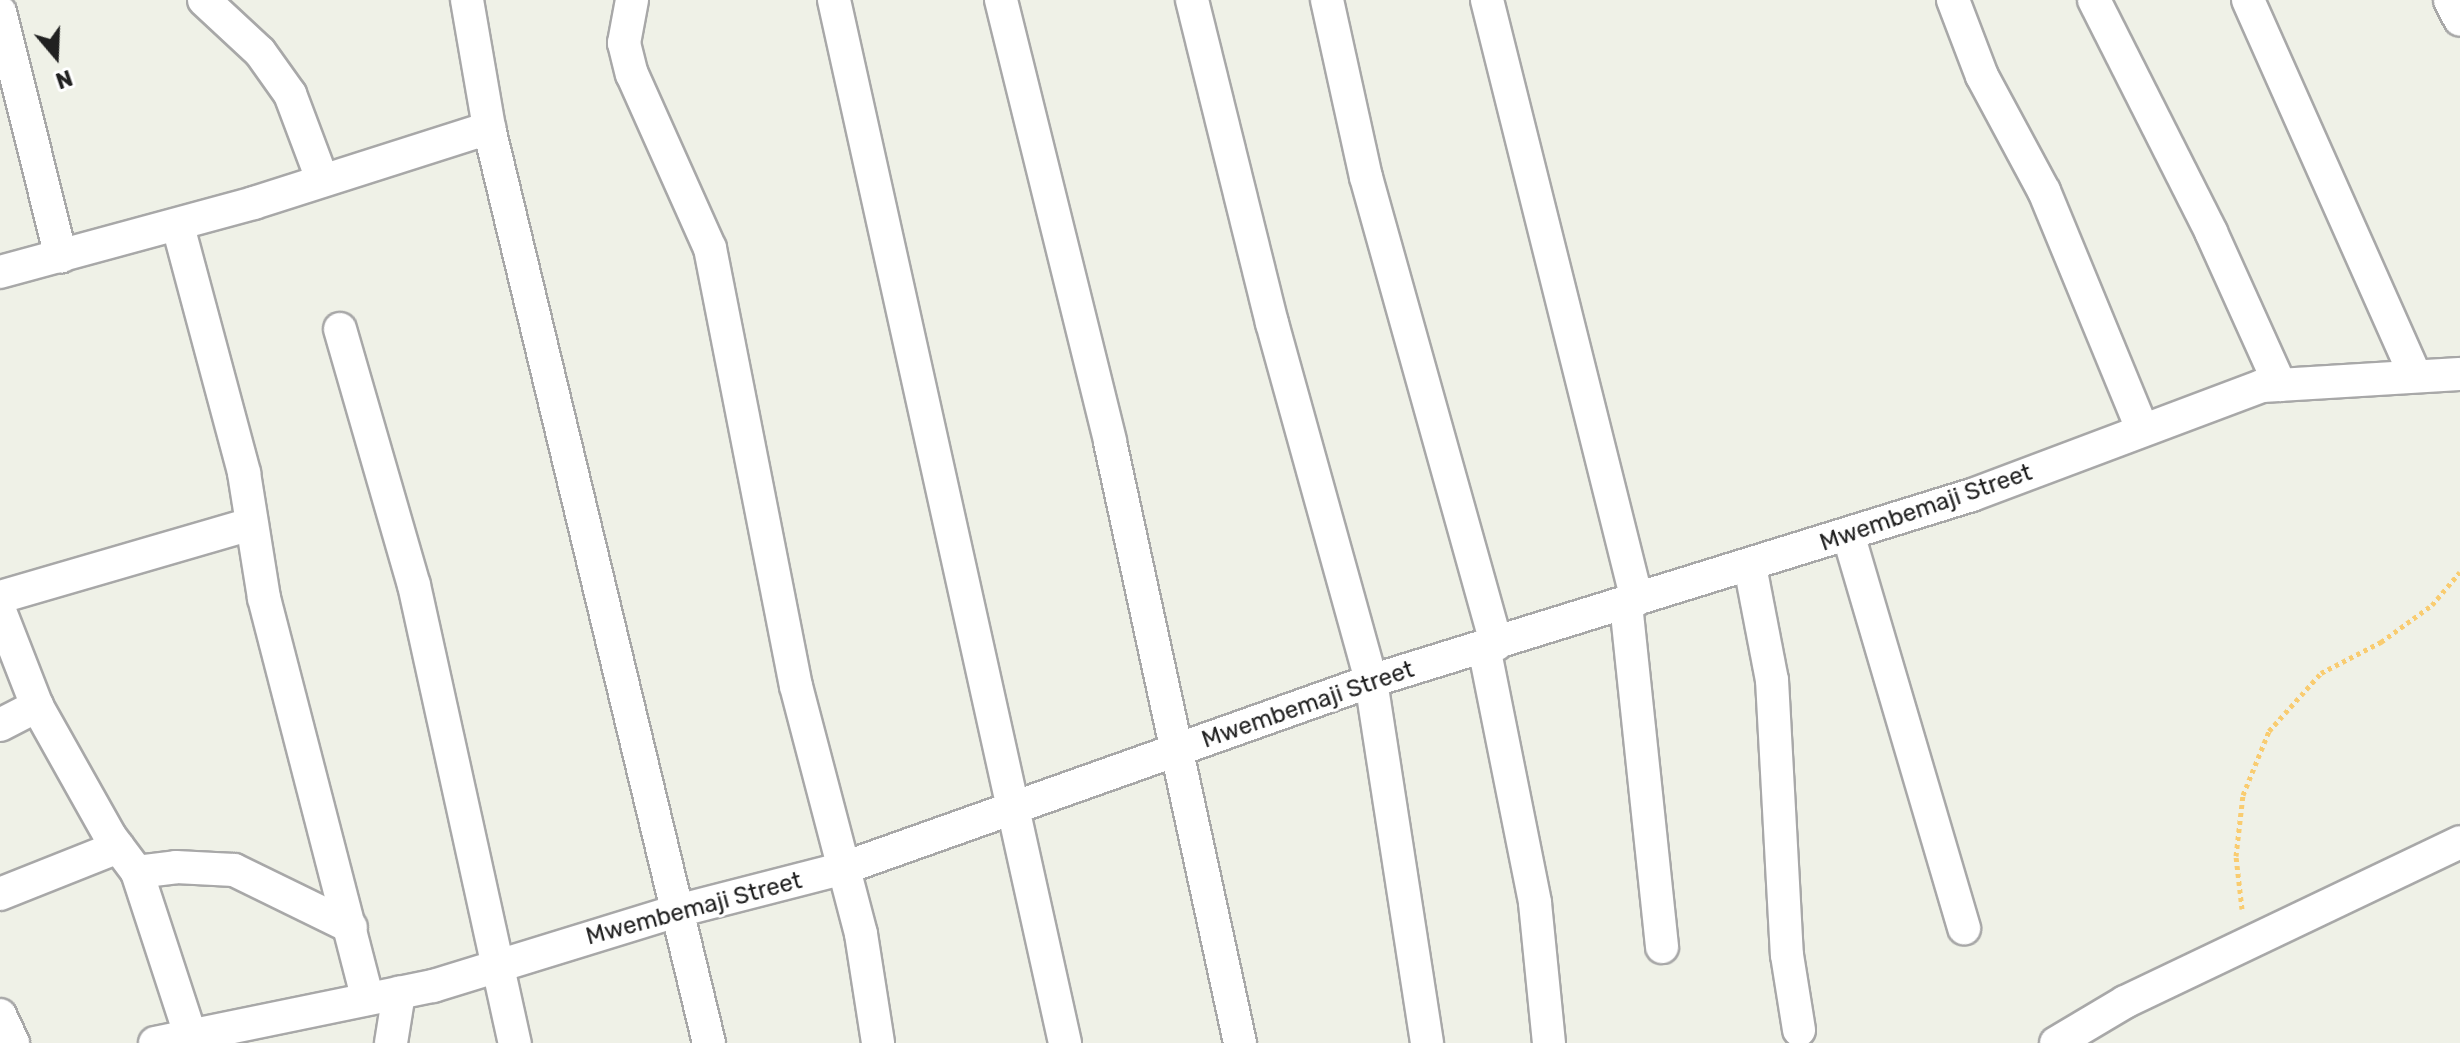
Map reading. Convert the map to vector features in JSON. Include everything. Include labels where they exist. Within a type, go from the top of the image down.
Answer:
[{"type":"street","points":[[204,0],[260,52],[290,94],[322,179]]},
{"type":"street","points":[[467,0],[489,128],[709,1043]]},
{"type":"street","points":[[632,0],[624,43],[632,74],[710,248],[796,686],[841,869],[861,934],[878,1043]]},
{"type":"street","points":[[834,0],[1065,1043]]},
{"type":"street","points":[[1001,0],[1110,442],[1240,1043]]},
{"type":"street","points":[[1192,0],[1272,323],[1371,681],[1427,1043]]},
{"type":"street","points":[[1327,0],[1366,177],[1490,645],[1535,903],[1549,1043]]},
{"type":"street","points":[[1487,0],[1632,602],[1662,947]]},
{"type":"street","points":[[1953,0],[1982,76],[2044,191],[2142,429]]},
{"type":"street","points":[[2094,0],[2211,232],[2280,385]]},
{"type":"street","points":[[2248,0],[2415,375]]},
{"type":"street","points":[[2450,0],[2460,20]]},
{"type":"street","points":[[0,12],[61,257]]},
{"type":"street","points":[[0,272],[178,226],[489,128]]},
{"type":"street","points":[[178,226],[244,473],[264,598],[351,927],[384,996],[391,1043]]},
{"type":"street","points":[[340,329],[414,585],[515,1043]]},
{"type":"street","name":"Mwembemaji Street","points":[[155,1043],[192,1038],[384,996],[677,911],[841,869],[1371,681],[1849,537],[2262,386],[2415,375],[2458,382]]},
{"type":"street","points":[[0,597],[252,524]]},
{"type":"street","points":[[1849,537],[1964,928]]},
{"type":"street","points":[[1750,566],[1772,680],[1787,955],[1799,1030]]},
{"type":"street","points":[[0,611],[37,706],[127,860],[192,1038]]},
{"type":"street","points":[[0,725],[37,706]]},
{"type":"street","points":[[2056,1043],[2125,1002],[2460,842]]},
{"type":"street","points":[[0,894],[127,860],[176,867],[234,870],[351,927]]},
{"type":"street","points":[[0,1015],[13,1043]]},
{"type":"path","points":[[2245,944],[2236,856],[2243,795],[2269,731],[2321,673],[2381,642],[2432,605],[2460,572]]}]
